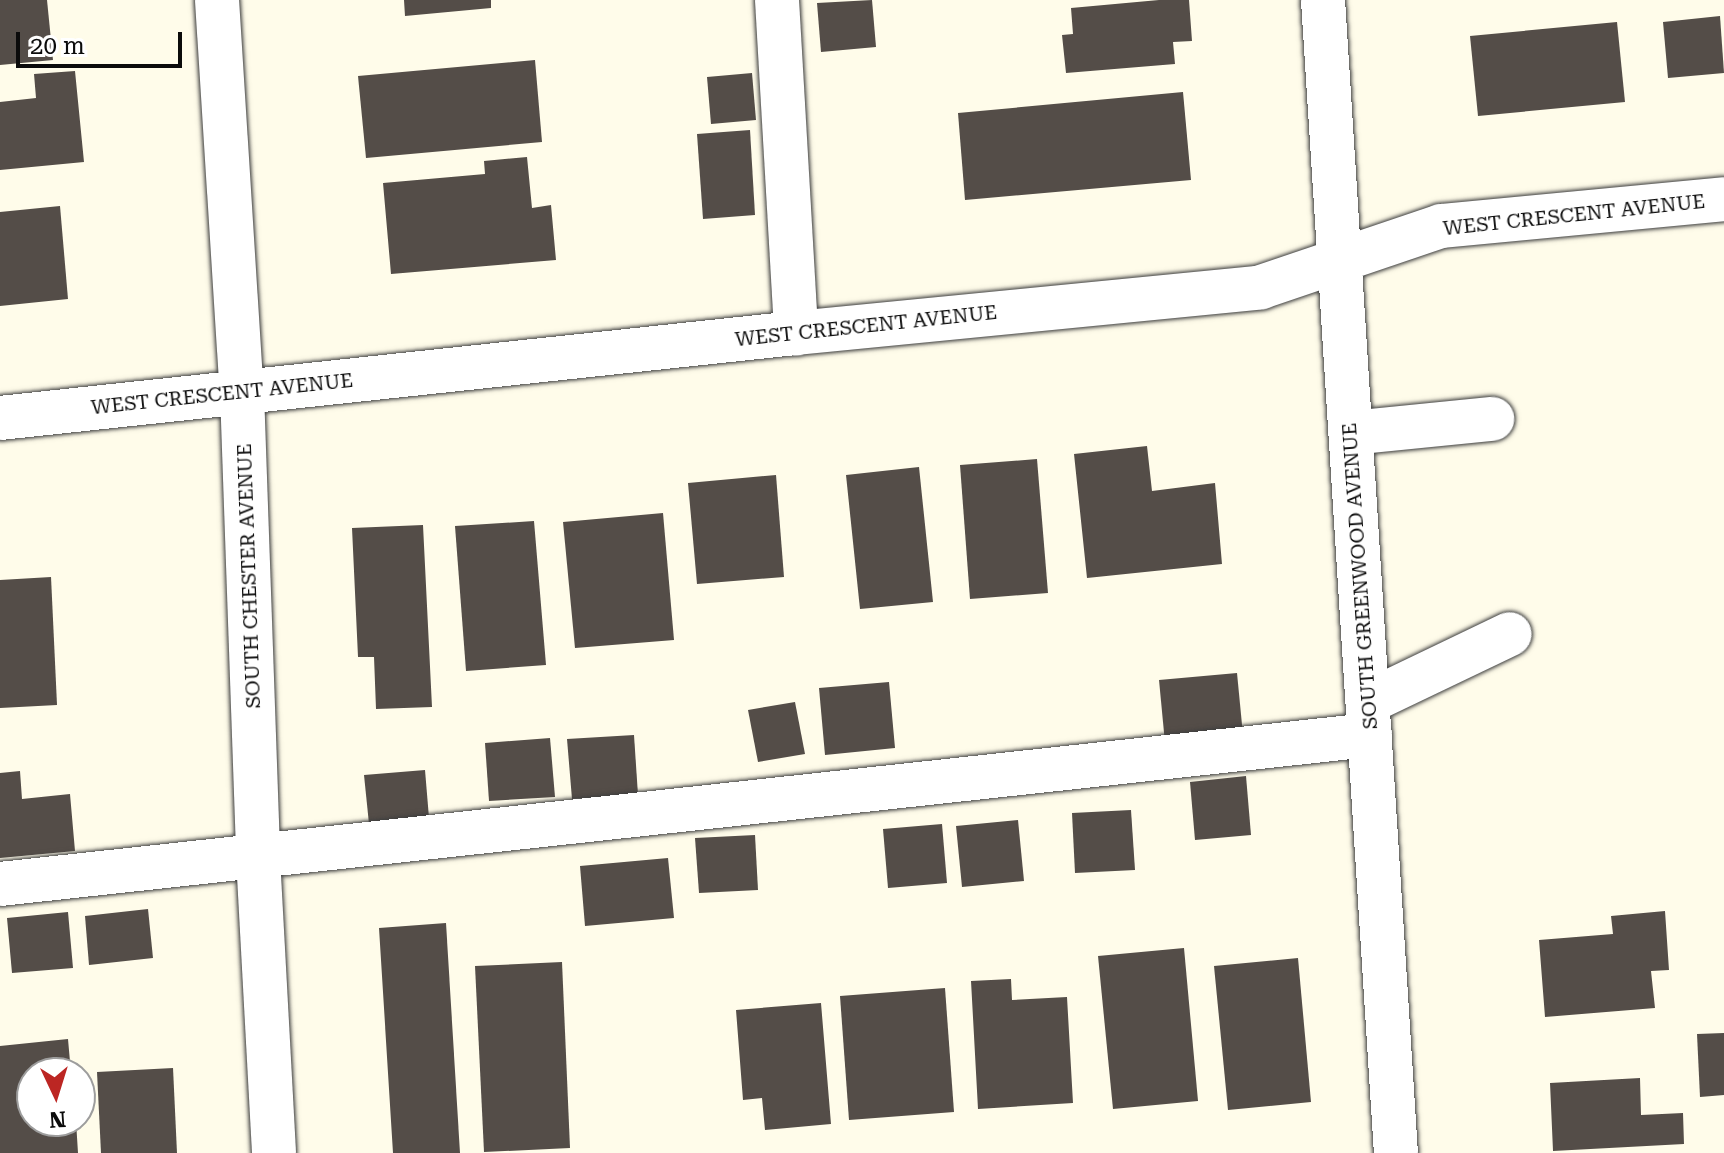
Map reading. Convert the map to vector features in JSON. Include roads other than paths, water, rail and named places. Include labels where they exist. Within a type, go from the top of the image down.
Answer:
[{"type":"street","name":"SOUTH CHESTER AVENUE","points":[[217,0],[242,392],[258,857],[274,1153]]},
{"type":"street","points":[[777,0],[796,333]]},
{"type":"street","name":"SOUTH GREENWOOD AVENUE","points":[[1323,0],[1396,1153]]},
{"type":"street","name":"WEST CRESCENT AVENUE","points":[[0,418],[1261,287],[1441,226],[1724,199]]},
{"type":"street","points":[[1351,433],[1492,419]]},
{"type":"street","points":[[0,884],[258,857],[1369,718],[1510,634]]}]
